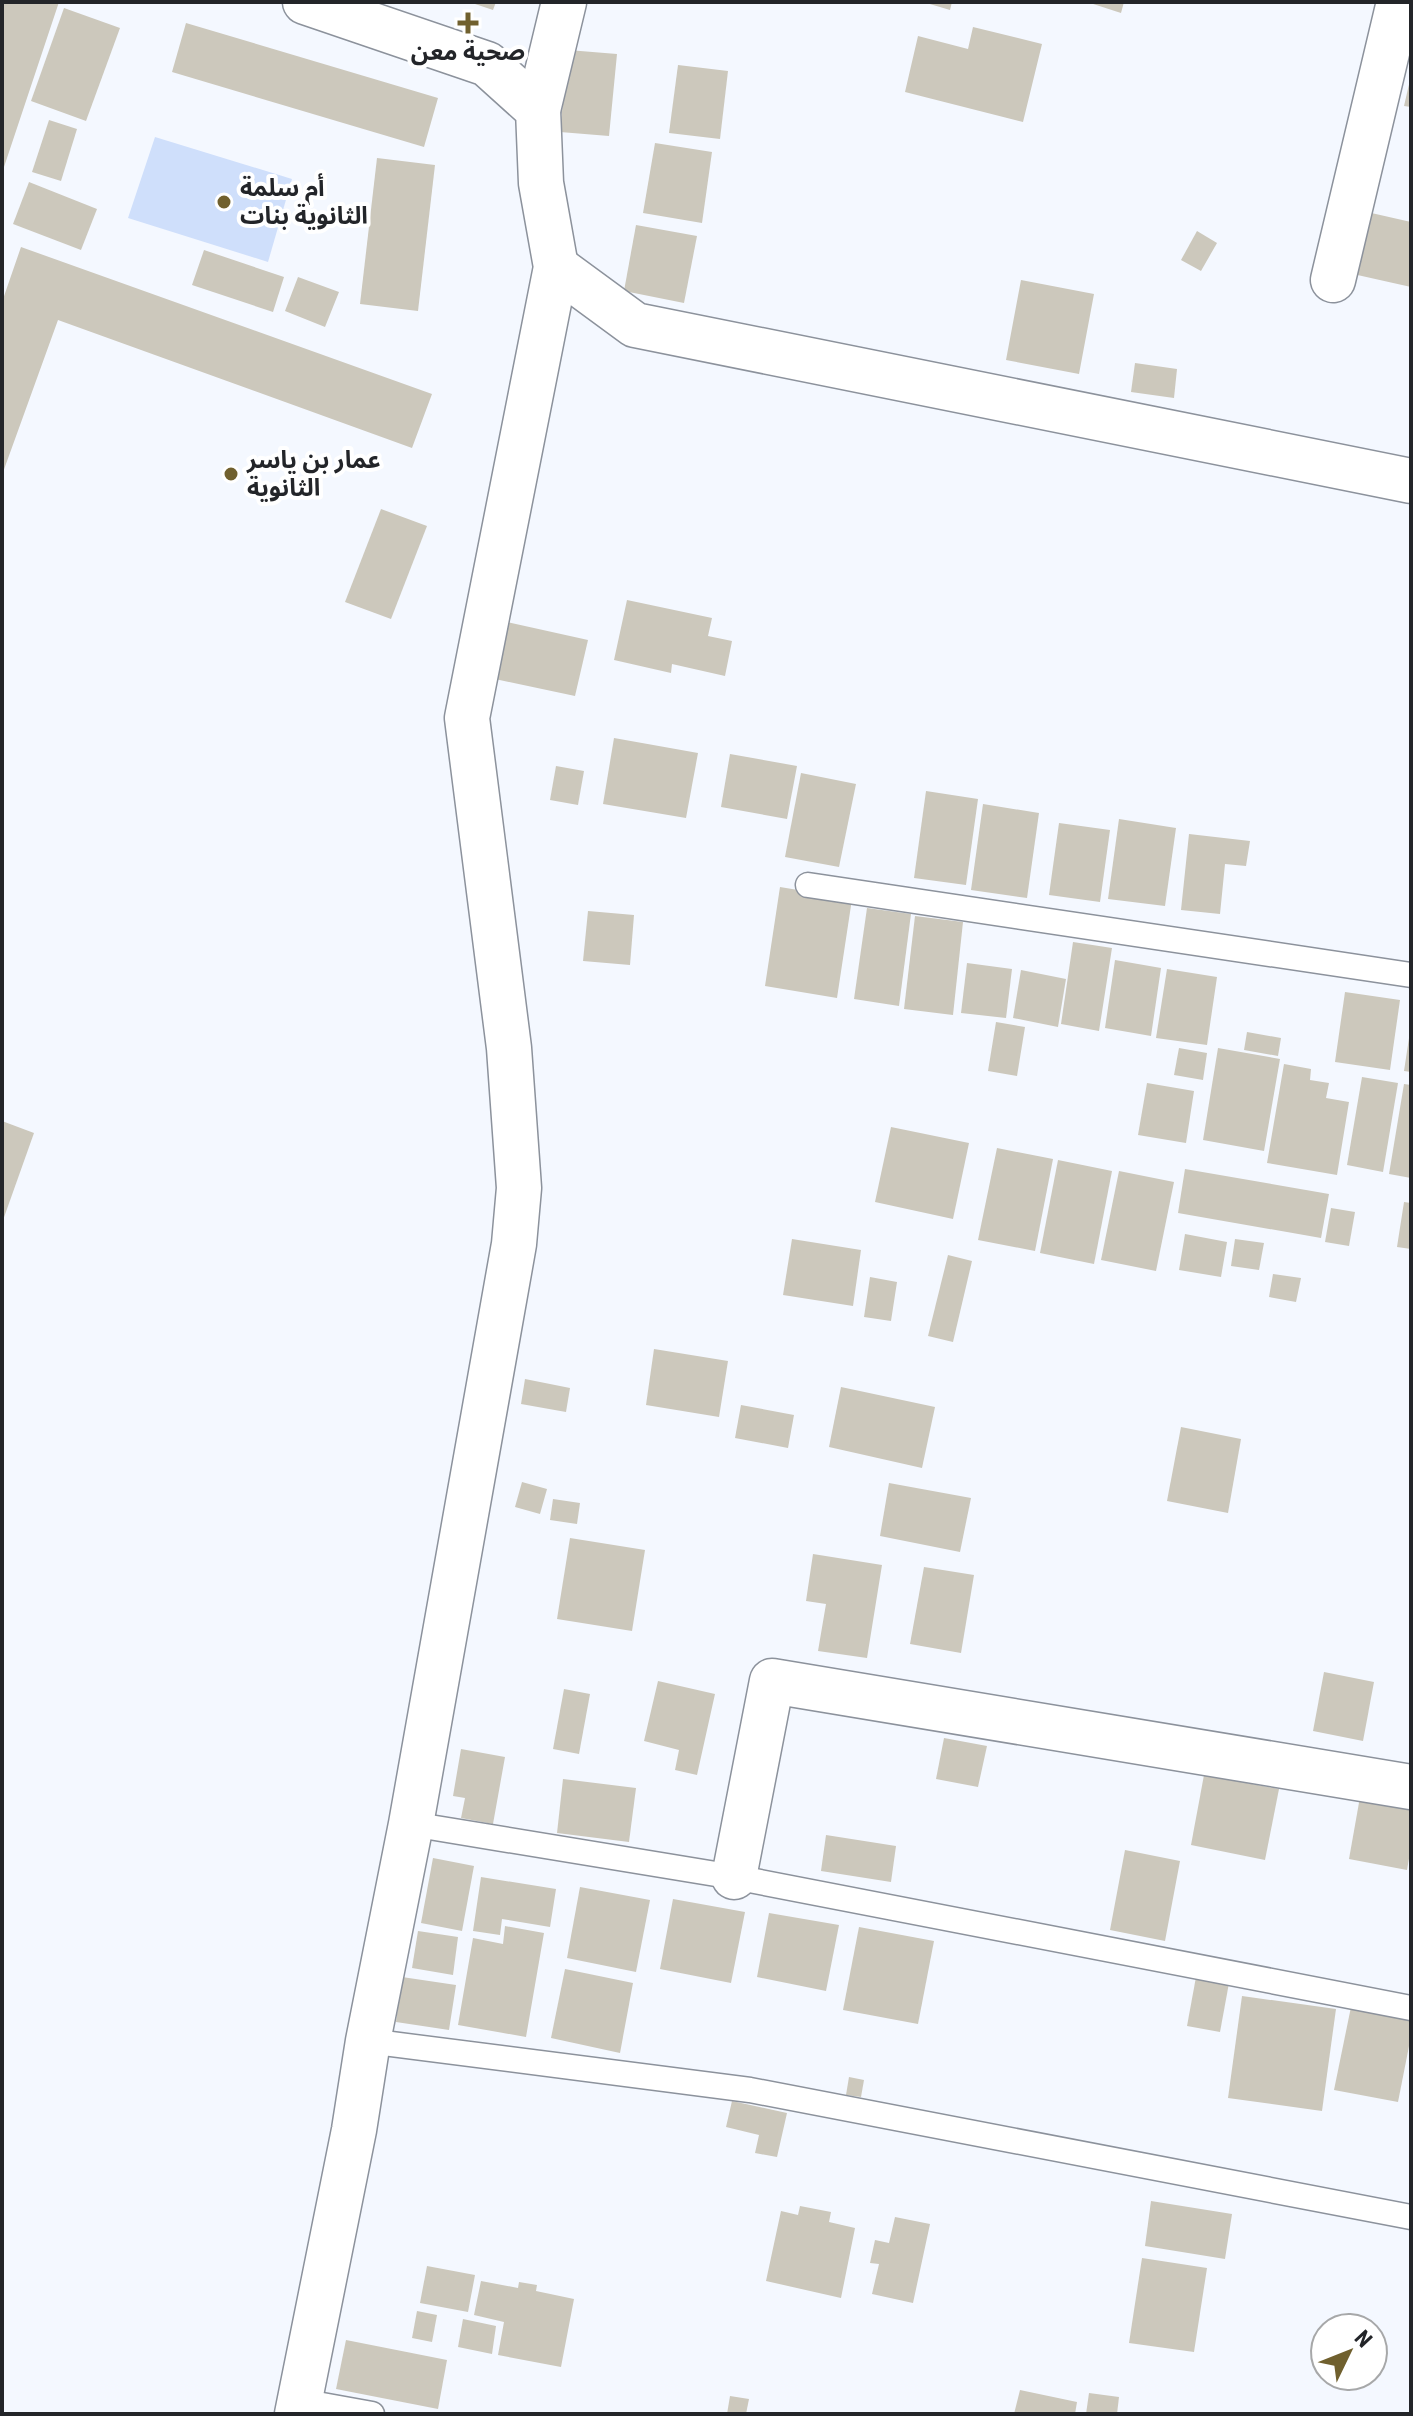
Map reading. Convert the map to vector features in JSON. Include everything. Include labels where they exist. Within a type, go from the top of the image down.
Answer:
[{"type":"street","points":[[305,2],[487,64],[538,110]]},
{"type":"street","points":[[299,2408],[411,1824],[514,1244],[519,1188],[509,1048],[467,718],[556,267],[541,183],[538,110],[564,2]]},
{"type":"street","points":[[1333,280],[1402,21]]},
{"type":"street","points":[[556,267],[635,325],[1411,481]]},
{"type":"street","points":[[734,1877],[772,1681],[1411,1787]]},
{"type":"lane","points":[[808,885],[1411,975]]},
{"type":"lane","points":[[411,1824],[734,1877],[1411,2008]]},
{"type":"lane","points":[[368,2041],[750,2090],[1411,2217]]},
{"type":"lane","points":[[299,2408],[372,2414]]},
{"type":"shaded area","points":[[155,137],[292,179],[268,262],[128,218]]},
{"type":"building","points":[[2,2],[59,2],[3,170],[2,169]]},
{"type":"building","points":[[469,2],[496,2],[493,10]]},
{"type":"building","points":[[923,2],[952,2],[950,10]]},
{"type":"building","points":[[1087,2],[1124,2],[1121,13]]},
{"type":"building","points":[[64,8],[120,28],[86,121],[31,101]]},
{"type":"building","points":[[186,23],[438,98],[424,147],[172,72]]},
{"type":"building","points":[[973,27],[1042,44],[1023,122],[905,92],[918,36],[968,49]]},
{"type":"building","points":[[568,50],[617,54],[609,136],[560,132]]},
{"type":"building","points":[[678,65],[728,71],[720,139],[669,133]]},
{"type":"building","points":[[1411,80],[1411,107],[1404,106]]},
{"type":"building","points":[[49,120],[77,129],[61,181],[32,172]]},
{"type":"building","points":[[655,143],[712,152],[702,223],[643,213]]},
{"type":"building","points":[[377,158],[435,165],[418,311],[360,304]]},
{"type":"building","points":[[29,182],[97,209],[81,250],[13,224]]},
{"type":"building","points":[[1367,212],[1411,222],[1411,287],[1353,274]]},
{"type":"building","points":[[636,225],[697,236],[684,303],[624,291]]},
{"type":"building","points":[[1197,231],[1217,243],[1201,271],[1181,260]]},
{"type":"building","points":[[21,247],[432,394],[412,448],[58,320],[2,475],[2,302]]},
{"type":"building","points":[[204,250],[284,277],[273,312],[192,285]]},
{"type":"building","points":[[298,277],[339,292],[325,327],[285,311]]},
{"type":"building","points":[[1021,280],[1094,294],[1079,374],[1006,360]]},
{"type":"building","points":[[1135,363],[1177,369],[1174,398],[1131,392]]},
{"type":"building","points":[[381,509],[427,526],[391,619],[345,602]]},
{"type":"building","points":[[627,600],[712,618],[708,636],[732,641],[725,676],[672,664],[671,673],[614,660]]},
{"type":"building","points":[[493,619],[588,640],[575,696],[481,676]]},
{"type":"building","points":[[614,738],[698,753],[686,818],[603,804]]},
{"type":"building","points":[[730,754],[797,766],[787,819],[721,807]]},
{"type":"building","points":[[556,766],[584,771],[578,805],[550,800]]},
{"type":"building","points":[[801,773],[856,784],[839,867],[785,857]]},
{"type":"building","points":[[926,791],[978,799],[966,885],[914,878]]},
{"type":"building","points":[[983,804],[1039,813],[1027,898],[971,890]]},
{"type":"building","points":[[1119,819],[1176,828],[1165,906],[1108,899]]},
{"type":"building","points":[[1059,823],[1110,830],[1100,902],[1049,895]]},
{"type":"building","points":[[1189,834],[1250,841],[1246,866],[1225,864],[1220,914],[1181,910]]},
{"type":"building","points":[[780,887],[852,899],[837,998],[765,986]]},
{"type":"building","points":[[867,908],[911,914],[899,1006],[854,999]]},
{"type":"building","points":[[588,911],[634,915],[630,965],[583,961]]},
{"type":"building","points":[[915,916],[963,922],[953,1015],[904,1009]]},
{"type":"building","points":[[1073,942],[1112,948],[1099,1031],[1061,1024]]},
{"type":"building","points":[[1115,960],[1161,968],[1151,1036],[1105,1028]]},
{"type":"building","points":[[967,963],[1012,969],[1006,1018],[961,1013]]},
{"type":"building","points":[[1167,969],[1217,977],[1207,1045],[1156,1038]]},
{"type":"building","points":[[1021,970],[1066,979],[1058,1027],[1013,1018]]},
{"type":"building","points":[[1345,992],[1400,1000],[1390,1070],[1335,1062]]},
{"type":"building","points":[[996,1022],[1025,1027],[1017,1076],[988,1071]]},
{"type":"building","points":[[1247,1032],[1281,1038],[1278,1056],[1244,1050]]},
{"type":"building","points":[[1411,1038],[1411,1072],[1404,1071]]},
{"type":"building","points":[[1179,1048],[1207,1053],[1203,1080],[1174,1075]]},
{"type":"building","points":[[1218,1048],[1280,1059],[1264,1151],[1203,1140]]},
{"type":"building","points":[[1284,1064],[1311,1069],[1310,1080],[1329,1083],[1326,1098],[1349,1102],[1337,1175],[1267,1163]]},
{"type":"building","points":[[1362,1077],[1398,1083],[1383,1172],[1347,1165]]},
{"type":"building","points":[[1147,1083],[1194,1091],[1186,1143],[1138,1135]]},
{"type":"building","points":[[1404,1084],[1411,1085],[1411,1178],[1389,1174]]},
{"type":"building","points":[[2,1121],[34,1133],[2,1223]]},
{"type":"building","points":[[891,1127],[969,1143],[953,1219],[875,1202]]},
{"type":"building","points":[[997,1148],[1053,1159],[1035,1251],[978,1240]]},
{"type":"building","points":[[1058,1160],[1112,1171],[1094,1264],[1040,1253]]},
{"type":"building","points":[[1185,1169],[1329,1194],[1321,1238],[1178,1213]]},
{"type":"building","points":[[1119,1171],[1174,1182],[1156,1271],[1101,1260]]},
{"type":"building","points":[[1404,1202],[1411,1203],[1411,1249],[1397,1247]]},
{"type":"building","points":[[1331,1208],[1355,1212],[1349,1246],[1325,1242]]},
{"type":"building","points":[[1185,1234],[1227,1242],[1221,1277],[1179,1270]]},
{"type":"building","points":[[792,1239],[861,1250],[853,1306],[783,1295]]},
{"type":"building","points":[[1235,1239],[1264,1243],[1259,1270],[1231,1266]]},
{"type":"building","points":[[948,1255],[972,1261],[953,1342],[928,1336]]},
{"type":"building","points":[[1273,1274],[1301,1278],[1296,1302],[1269,1297]]},
{"type":"building","points":[[870,1277],[897,1282],[891,1321],[864,1317]]},
{"type":"building","points":[[654,1349],[728,1361],[719,1417],[646,1405]]},
{"type":"building","points":[[525,1379],[570,1388],[566,1412],[521,1404]]},
{"type":"building","points":[[841,1387],[935,1407],[922,1468],[829,1447]]},
{"type":"building","points":[[741,1405],[794,1415],[788,1448],[735,1438]]},
{"type":"building","points":[[1181,1427],[1241,1439],[1228,1513],[1167,1501]]},
{"type":"building","points":[[522,1482],[547,1489],[540,1514],[515,1507]]},
{"type":"building","points":[[889,1483],[971,1498],[960,1552],[880,1536]]},
{"type":"building","points":[[553,1499],[580,1503],[577,1524],[550,1520]]},
{"type":"building","points":[[570,1538],[645,1550],[632,1631],[557,1619]]},
{"type":"building","points":[[813,1554],[882,1565],[867,1658],[818,1651],[826,1604],[806,1601]]},
{"type":"building","points":[[924,1567],[974,1575],[961,1653],[910,1644]]},
{"type":"building","points":[[1324,1672],[1374,1682],[1363,1741],[1313,1731]]},
{"type":"building","points":[[658,1681],[715,1694],[697,1775],[675,1770],[679,1750],[644,1741]]},
{"type":"building","points":[[564,1689],[590,1694],[579,1754],[553,1749]]},
{"type":"building","points":[[944,1738],[987,1746],[978,1787],[936,1779]]},
{"type":"building","points":[[461,1749],[505,1757],[493,1824],[461,1818],[465,1798],[453,1796]]},
{"type":"building","points":[[1204,1775],[1279,1789],[1265,1860],[1191,1845]]},
{"type":"building","points":[[563,1779],[636,1788],[629,1842],[557,1833]]},
{"type":"building","points":[[1360,1797],[1411,1807],[1411,1847],[1407,1870],[1349,1859]]},
{"type":"building","points":[[826,1835],[896,1846],[891,1882],[821,1871]]},
{"type":"building","points":[[1125,1850],[1180,1861],[1165,1941],[1110,1930]]},
{"type":"building","points":[[433,1858],[474,1866],[462,1931],[421,1923]]},
{"type":"building","points":[[481,1877],[556,1889],[550,1927],[502,1919],[500,1935],[473,1931]]},
{"type":"building","points":[[580,1887],[650,1900],[636,1972],[567,1958]]},
{"type":"building","points":[[673,1899],[745,1912],[731,1983],[660,1969]]},
{"type":"building","points":[[769,1913],[839,1925],[826,1991],[757,1977]]},
{"type":"building","points":[[505,1926],[544,1933],[526,2037],[458,2025],[473,1938],[503,1944]]},
{"type":"building","points":[[859,1927],[934,1941],[918,2024],[843,2010]]},
{"type":"building","points":[[418,1931],[458,1937],[453,1975],[412,1968]]},
{"type":"building","points":[[565,1969],[633,1983],[620,2053],[551,2038]]},
{"type":"building","points":[[402,1977],[456,1985],[449,2030],[396,2022]]},
{"type":"building","points":[[1196,1977],[1229,1983],[1220,2032],[1187,2026]]},
{"type":"building","points":[[1242,1996],[1336,2009],[1322,2111],[1228,2098]]},
{"type":"building","points":[[1352,2002],[1411,2014],[1411,2036],[1398,2102],[1334,2090]]},
{"type":"building","points":[[849,2077],[864,2080],[861,2097],[846,2095]]},
{"type":"building","points":[[732,2101],[787,2113],[777,2157],[755,2153],[759,2135],[726,2127]]},
{"type":"building","points":[[1151,2201],[1232,2214],[1225,2259],[1145,2246]]},
{"type":"building","points":[[800,2206],[831,2212],[829,2222],[855,2228],[841,2298],[766,2281],[781,2211],[798,2215]]},
{"type":"building","points":[[895,2217],[930,2224],[913,2303],[872,2294],[879,2264],[870,2263],[875,2240],[889,2243]]},
{"type":"building","points":[[1142,2258],[1207,2268],[1194,2352],[1129,2343]]},
{"type":"building","points":[[427,2266],[475,2275],[468,2312],[420,2303]]},
{"type":"building","points":[[481,2281],[518,2288],[519,2282],[537,2285],[536,2291],[574,2299],[561,2367],[498,2355],[504,2322],[474,2315]]},
{"type":"building","points":[[417,2311],[437,2315],[432,2342],[412,2338]]},
{"type":"building","points":[[463,2319],[496,2326],[492,2354],[458,2347]]},
{"type":"building","points":[[346,2340],[447,2360],[438,2409],[336,2389]]},
{"type":"building","points":[[1020,2390],[1077,2402],[1075,2414],[1014,2414]]},
{"type":"building","points":[[1089,2393],[1119,2397],[1117,2414],[1086,2414]]},
{"type":"building","points":[[730,2396],[749,2399],[746,2414],[727,2414]]},
{"type":"place","name":"صحية معن","points":[[468,23]]},
{"type":"place","name":"أم سلمة الثانوية بنات","points":[[224,202]]},
{"type":"place","name":"عمار بن ياسر الثانوية","points":[[231,474]]}]
